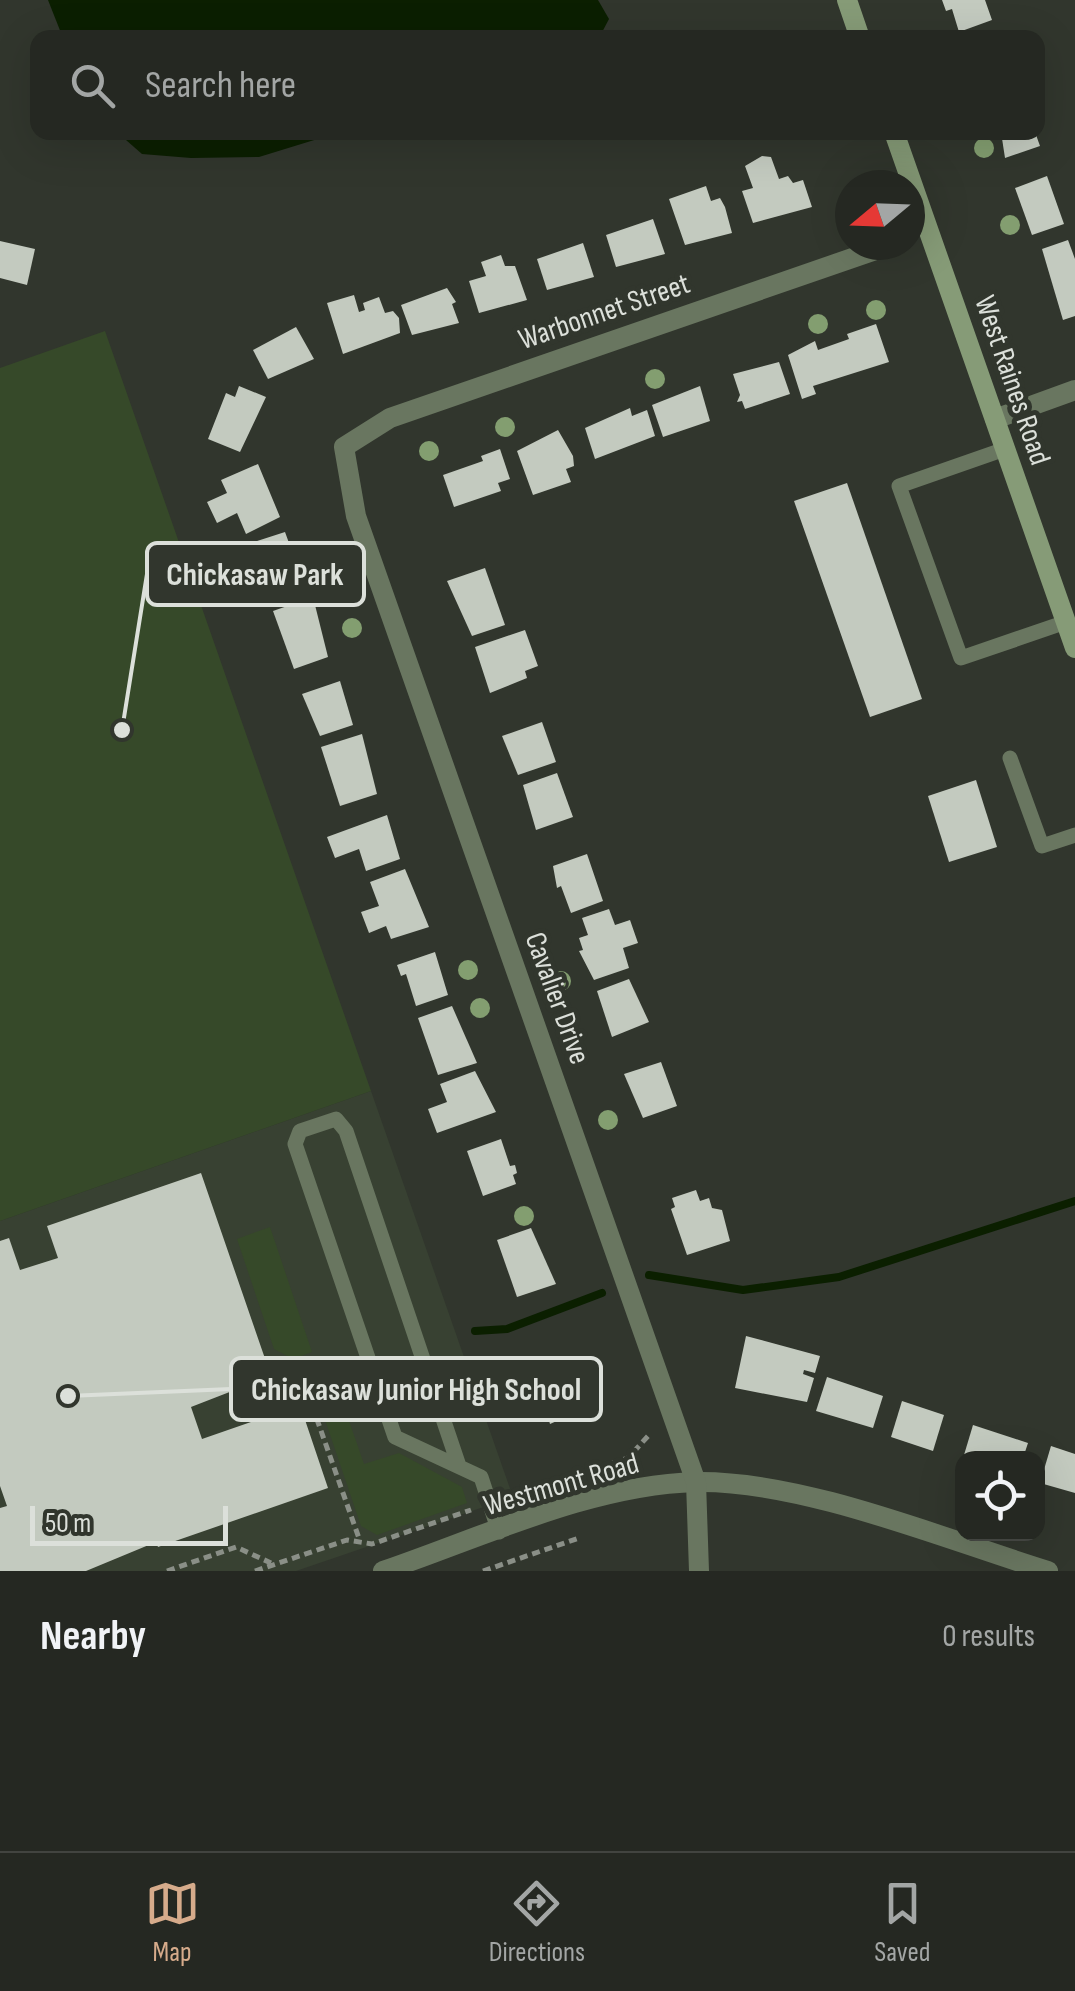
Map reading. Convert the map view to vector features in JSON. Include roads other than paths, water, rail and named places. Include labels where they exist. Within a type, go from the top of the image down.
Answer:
[{"type":"main road","points":[[847,0],[857,30]]},
{"type":"main road","name":"West Raines Road","points":[[896,140],[904,170]]},
{"type":"main road","name":"West Raines Road","points":[[925,247],[995,418],[1075,648]]},
{"type":"street","name":"Warbonnet Street","points":[[344,447],[390,418],[847,260]]},
{"type":"street","points":[[995,418],[1075,390]]},
{"type":"street","name":"Cavalier Drive","points":[[344,447],[356,516],[696,1482],[700,1571]]},
{"type":"street","name":"Westmont Road","points":[[384,1571],[624,1490],[696,1482],[778,1488],[1048,1571]]},
{"type":"lane","points":[[1006,449],[899,486],[961,658],[1066,622]]},
{"type":"lane","points":[[1010,758],[1042,846],[1075,835]]},
{"type":"lane","points":[[458,1463],[346,1131],[336,1119],[300,1132],[295,1144],[395,1436],[481,1477],[499,1532]]},
{"type":"waterway","points":[[649,1275],[743,1290],[839,1277],[1075,1201]]},
{"type":"waterway","points":[[475,1331],[507,1329],[602,1293]]},
{"type":"place","name":"Chickasaw Park","points":[[122,730]]},
{"type":"place","name":"Chickasaw Junior High School","points":[[68,1396]]}]
